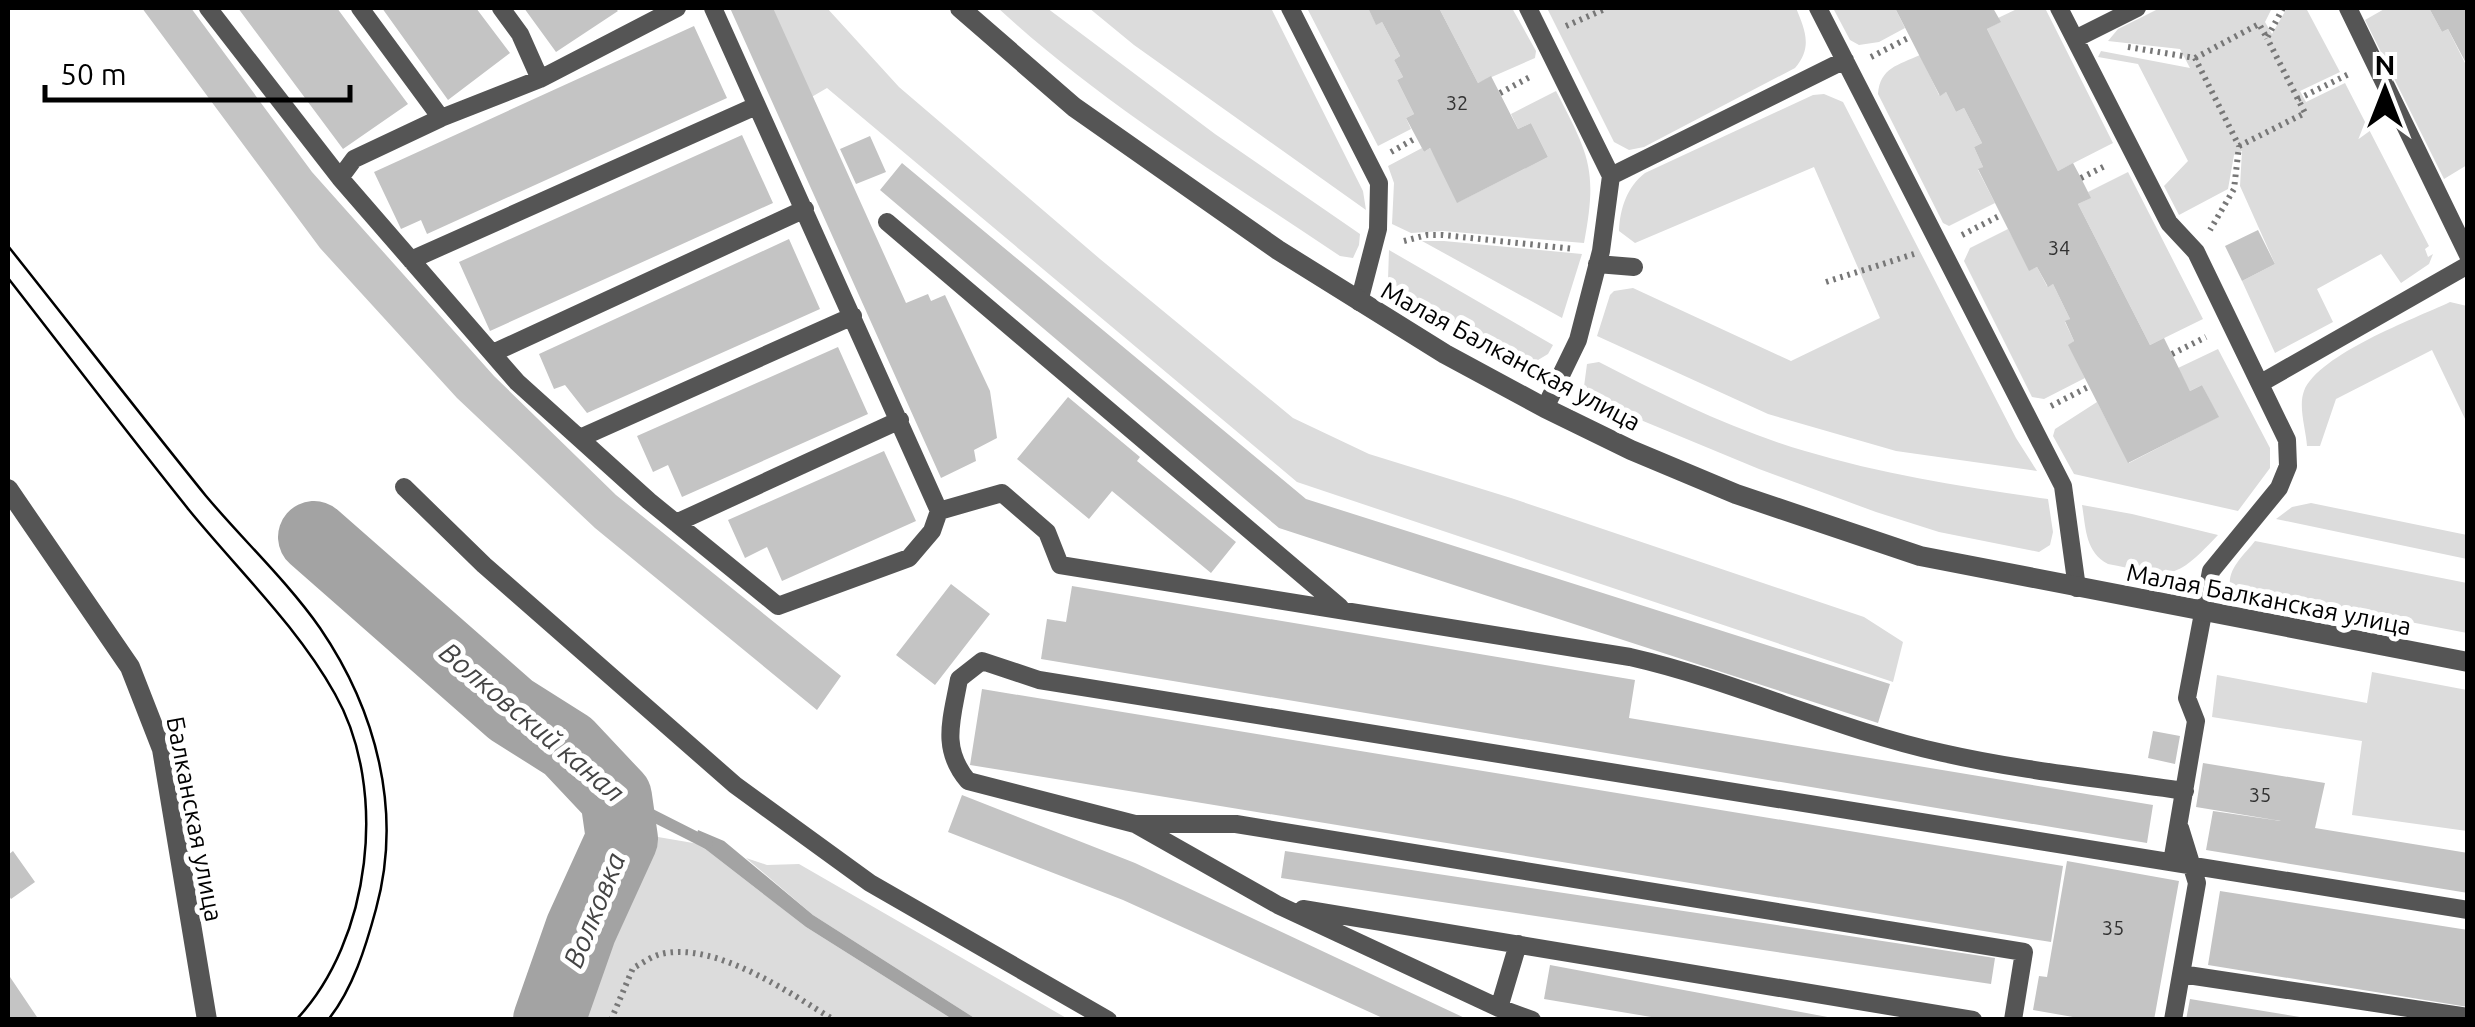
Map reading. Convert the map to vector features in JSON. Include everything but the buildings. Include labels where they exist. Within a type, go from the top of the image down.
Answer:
[{"type":"street","name":"Малая Балканская улица","points":[[960,8],[1011,56],[1130,149],[1360,302],[1445,354],[1631,450],[1736,494],[1920,556],[2468,662]]},
{"type":"street","name":"Балканская улица","points":[[8,489],[130,667],[149,710],[162,749],[207,1020]]},
{"type":"lane","points":[[208,8],[340,178],[517,382],[676,523],[778,606],[909,558],[932,531],[939,512],[713,8]]},
{"type":"lane","points":[[360,8],[441,118]]},
{"type":"lane","points":[[501,8],[520,34],[540,78]]},
{"type":"lane","points":[[340,178],[354,159],[540,78],[644,15],[677,8]]},
{"type":"lane","points":[[1290,8],[1378,183],[1378,229],[1360,302]]},
{"type":"lane","points":[[1528,8],[1611,176],[1597,264],[1578,340],[1544,408]]},
{"type":"lane","points":[[1818,8],[2062,486],[2077,588]]},
{"type":"lane","points":[[2059,8],[2169,223],[2196,252],[2287,440],[2288,466],[2280,488],[2211,570],[2187,698],[2196,721],[2172,862]]},
{"type":"lane","points":[[2075,39],[2137,8]]},
{"type":"lane","points":[[2348,8],[2468,255]]},
{"type":"lane","points":[[1611,176],[1847,65]]},
{"type":"lane","points":[[411,260],[756,106]]},
{"type":"lane","points":[[492,353],[804,209]]},
{"type":"lane","points":[[887,222],[1343,609]]},
{"type":"lane","points":[[1597,264],[1634,267]]},
{"type":"lane","points":[[2262,383],[2468,264]]},
{"type":"lane","points":[[580,438],[853,316]]},
{"type":"lane","points":[[676,523],[900,420]]},
{"type":"lane","points":[[404,487],[525,602],[735,785],[870,883],[1108,1020]]},
{"type":"lane","points":[[939,512],[1002,493],[1047,532],[1060,565],[1343,609],[1686,670],[1759,697],[1942,753],[2185,791]]},
{"type":"lane","points":[[2013,1020],[2024,952],[1236,824],[1135,824],[968,781],[950,752],[959,679],[982,661],[1038,680],[2468,910]]},
{"type":"lane","points":[[2173,1020],[2197,883],[2178,822]]},
{"type":"lane","points":[[1135,824],[1278,905],[1532,1020]]},
{"type":"lane","points":[[1278,905],[1973,1020]]},
{"type":"lane","points":[[1500,1008],[1518,944]]},
{"type":"lane","points":[[2181,974],[2468,1017]]},
{"type":"path","points":[[1542,37],[1608,8]]},
{"type":"path","points":[[2266,38],[2283,8]]},
{"type":"path","points":[[2139,49],[2195,58],[2259,24],[2305,113],[2239,146]]},
{"type":"path","points":[[1847,65],[1910,37]]},
{"type":"path","points":[[2195,58],[2239,146],[2234,189],[2196,252]]},
{"type":"path","points":[[2298,99],[2350,74]]},
{"type":"path","points":[[1940,247],[2001,215]]},
{"type":"path","points":[[1401,242],[1427,234],[1583,250]]},
{"type":"path","points":[[1826,282],[1920,252]]},
{"type":"path","points":[[2030,417],[2090,386]]},
{"type":"path","points":[[612,1020],[633,968],[661,954],[700,954],[774,983],[834,1020]]},
{"type":"shaded area","points":[[762,8],[827,8],[899,87],[1293,418],[1369,454],[1864,617],[1903,642],[1893,682],[1297,482],[827,88],[803,102]]},
{"type":"shaded area","points":[[998,8],[1047,8],[1215,134],[1360,234],[1353,258],[1340,256],[1164,138],[1079,76]]},
{"type":"shaded area","points":[[1089,8],[1271,8],[1363,191],[1366,210],[1134,45]]},
{"type":"shaded area","points":[[1307,8],[1368,8],[1376,24],[1382,22],[1400,56],[1394,60],[1403,77],[1397,80],[1414,114],[1406,118],[1411,129],[1378,146]]},
{"type":"shaded area","points":[[1439,8],[1512,8],[1536,51],[1535,58],[1478,83]]},
{"type":"shaded area","points":[[1547,8],[1796,8],[1806,46],[1795,68],[1644,147],[1629,150],[1614,142]]},
{"type":"shaded area","points":[[1833,8],[1895,8],[1905,28],[1879,42],[1859,45],[1850,40]]},
{"type":"shaded area","points":[[2019,8],[2045,8],[2113,143],[2058,171],[1987,29],[2000,22],[1998,18]]},
{"type":"shaded area","points":[[2160,8],[2272,8],[2265,22],[2272,34],[2287,8],[2306,8],[2340,72],[2300,91],[2306,102],[2345,83],[2429,246],[2425,249],[2428,257],[2433,254],[2429,264],[2401,283],[2381,254],[2317,289],[2333,322],[2275,353],[2242,281],[2275,264],[2240,186],[2242,151],[2234,155],[2228,189],[2179,215],[2164,186],[2188,161],[2138,64],[2098,57],[2101,51],[2190,68],[2180,49],[2108,41],[2118,29]]},
{"type":"shaded area","points":[[2386,8],[2429,8],[2442,32],[2448,29],[2467,67],[2467,165],[2444,179],[2365,20]]},
{"type":"shaded area","points":[[1920,55],[1939,95],[1946,92],[1956,112],[1964,108],[1982,143],[1974,147],[1983,167],[1978,170],[1995,203],[1949,226],[1943,223],[1878,94],[1886,73]]},
{"type":"shaded area","points":[[1556,91],[1588,163],[1590,197],[1584,243],[1443,231],[1411,233],[1392,224],[1394,183],[1388,166],[1422,148],[1424,152],[1430,148],[1458,202],[1548,157],[1531,123],[1518,129],[1511,114]]},
{"type":"shaded area","points":[[1824,94],[1843,102],[2016,438],[2037,471],[1896,451],[1768,414],[1597,336],[1610,295],[1633,288],[1791,361],[1880,318],[1814,167],[1635,243],[1619,231],[1626,199],[1645,173],[1813,95]]},
{"type":"shaded area","points":[[2128,172],[2203,319],[2150,345],[2078,204],[2090,198],[2088,192]]},
{"type":"shaded area","points":[[2008,229],[2030,270],[2037,267],[2047,286],[2053,284],[2070,319],[2065,322],[2074,341],[2069,345],[2085,378],[2044,399],[2032,397],[1964,261],[1970,248]]},
{"type":"shaded area","points":[[1422,241],[1444,241],[1582,254],[1562,318]]},
{"type":"shaded area","points":[[1389,250],[1553,345],[1548,354],[1528,366],[1402,295],[1388,280]]},
{"type":"shaded area","points":[[2450,302],[2467,306],[2467,423],[2432,350],[2336,399],[2320,446],[2307,446],[2302,397],[2313,377],[2347,351]]},
{"type":"shaded area","points":[[2218,349],[2270,448],[2270,468],[2238,511],[2074,474],[2053,436],[2055,429],[2097,402],[2129,463],[2218,417],[2202,385],[2190,391],[2178,368]]},
{"type":"shaded area","points":[[1599,362],[1674,400],[1778,443],[1895,474],[2048,499],[2053,532],[2050,545],[2039,552],[1939,532],[1759,469],[1590,399],[1583,394],[1587,364]]},
{"type":"shaded area","points":[[2311,503],[2467,535],[2467,559],[2276,519],[2292,507]]},
{"type":"shaded area","points":[[2082,505],[2218,535],[2190,562],[2169,572],[2108,564],[2091,546]]},
{"type":"shaded area","points":[[2255,541],[2467,583],[2467,633],[2235,588],[2230,585],[2232,573]]},
{"type":"shaded area","points":[[2372,672],[2467,690],[2467,831],[2352,815],[2362,741],[2212,717],[2217,675],[2367,703]]},
{"type":"shaded area","points":[[658,837],[699,844],[806,927],[952,1019],[568,1020],[593,934],[648,840]]},
{"type":"shaded area","points":[[746,858],[767,865],[799,864],[1068,1019],[976,1019],[813,915]]},
{"type":"water","points":[[698,830],[724,841],[813,915],[976,1019],[952,1019],[806,927],[695,841]]},
{"type":"water","name":"Волковка","points":[[595,840],[648,840],[593,934],[568,1019],[530,1019]]},
{"type":"waterway","name":"Волковский канал","points":[[314,537],[511,710],[568,746],[616,797],[622,839],[581,929],[549,1020]]},
{"type":"waterway","name":"Волковский канал","points":[[616,797],[707,843]]},
{"type":"tram line","points":[[8,246],[206,496],[307,611],[340,660],[356,693],[379,762],[385,799],[384,872],[358,967],[328,1020]]},
{"type":"tram line","points":[[8,278],[189,510],[303,645],[335,694],[352,732],[362,774],[366,818],[364,863],[356,907],[341,949],[321,987],[296,1020]]}]
